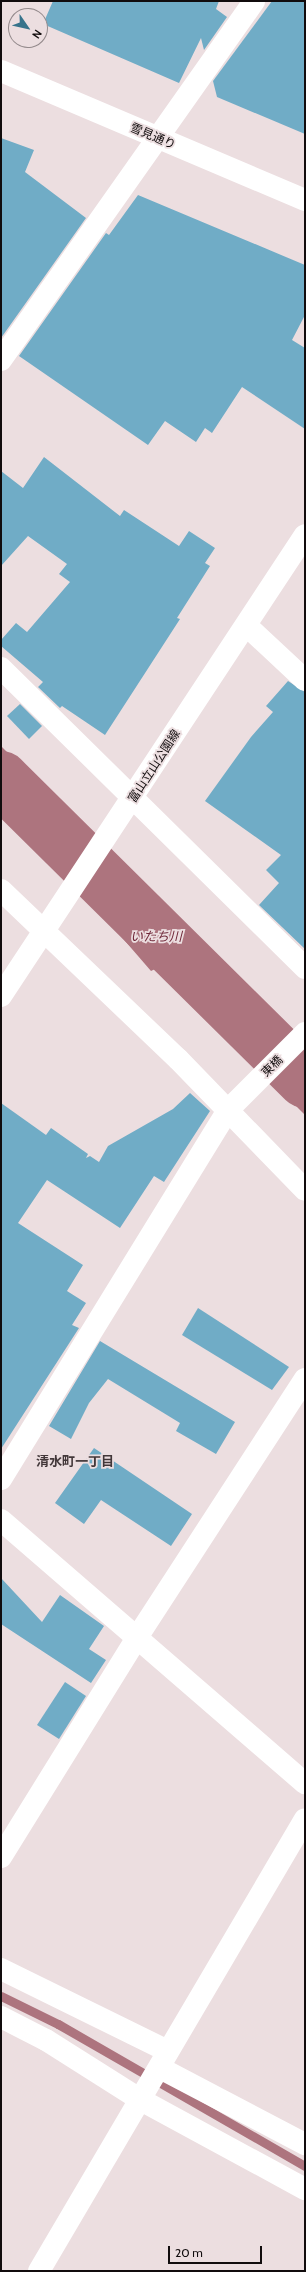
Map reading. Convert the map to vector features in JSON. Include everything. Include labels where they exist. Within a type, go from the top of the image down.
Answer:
[{"type":"street","points":[[1,360],[254,1]]},
{"type":"street","name":"雪見通り","points":[[1,71],[305,200]]},
{"type":"street","name":"富山立山公園線","points":[[1,996],[247,626],[305,535]]},
{"type":"street","points":[[247,626],[305,680]]},
{"type":"street","points":[[1,668],[83,746],[126,808],[305,968]]},
{"type":"street","points":[[1,890],[50,922],[233,1104],[305,1190]]},
{"type":"street","name":"東橋","points":[[1,1479],[233,1104],[305,1033]]},
{"type":"street","points":[[1,1857],[136,1639],[305,1379]]},
{"type":"street","points":[[1,1520],[136,1639],[305,1783]]},
{"type":"street","points":[[39,2271],[305,1819]]},
{"type":"street","points":[[1,1969],[164,2060],[305,2144]]},
{"type":"street","points":[[1,2017],[46,2040],[141,2100],[305,2189]]},
{"type":"water","points":[[1,746],[61,807],[36,846],[1,809]]},
{"type":"water","name":"いたち川","points":[[150,888],[286,1033],[253,1063],[159,967],[151,971],[119,934]]},
{"type":"water","points":[[305,1054],[305,1115],[274,1084]]},
{"type":"building","points":[[53,1],[219,1],[216,9],[227,17],[204,50],[201,38],[179,83],[48,26],[48,12]]},
{"type":"building","points":[[272,1],[305,1],[305,134],[217,97],[213,81]]},
{"type":"building","points":[[1,138],[34,150],[25,172],[86,218],[1,338]]},
{"type":"building","points":[[138,195],[305,265],[305,315],[292,340],[305,348],[305,429],[242,387],[212,433],[205,428],[196,442],[165,421],[148,445],[19,356],[106,233],[109,235]]},
{"type":"building","points":[[44,457],[120,516],[124,510],[179,546],[189,531],[215,548],[205,563],[210,566],[177,618],[180,619],[105,735],[62,706],[60,708],[38,687],[43,682],[1,646],[1,640],[16,623],[27,632],[70,582],[59,574],[67,564],[28,536],[1,566],[1,471],[23,488]]},
{"type":"building","points":[[288,681],[305,692],[305,949],[259,905],[279,883],[266,870],[281,855],[205,801],[251,737],[273,712],[266,706]]},
{"type":"building","points":[[20,704],[42,726],[29,739],[7,716]]},
{"type":"building","points":[[190,1093],[210,1111],[164,1182],[154,1176],[120,1228],[47,1180],[18,1223],[83,1265],[67,1291],[86,1303],[72,1325],[79,1328],[1,1449],[1,1103],[46,1135],[51,1128],[88,1154],[86,1158],[90,1156],[99,1162],[108,1146],[173,1109]]},
{"type":"building","points":[[198,1308],[289,1367],[272,1390],[182,1335]]},
{"type":"building","points":[[100,1341],[235,1422],[216,1454],[176,1431],[180,1423],[108,1379],[89,1403],[71,1439],[49,1426]]},
{"type":"building","points":[[94,1448],[192,1514],[171,1546],[101,1500],[84,1524],[55,1503]]},
{"type":"building","points":[[1,1578],[42,1622],[60,1595],[104,1626],[89,1649],[106,1660],[91,1683],[1,1624]]},
{"type":"building","points":[[65,1682],[86,1696],[59,1739],[37,1725]]},
{"type":"waterway","name":"いたち川","points":[[1,779],[305,1080]]},
{"type":"waterway","points":[[1,1996],[58,2024],[305,2166]]},
{"type":"district","name":"清水町一丁目","points":[[75,1461]]}]
